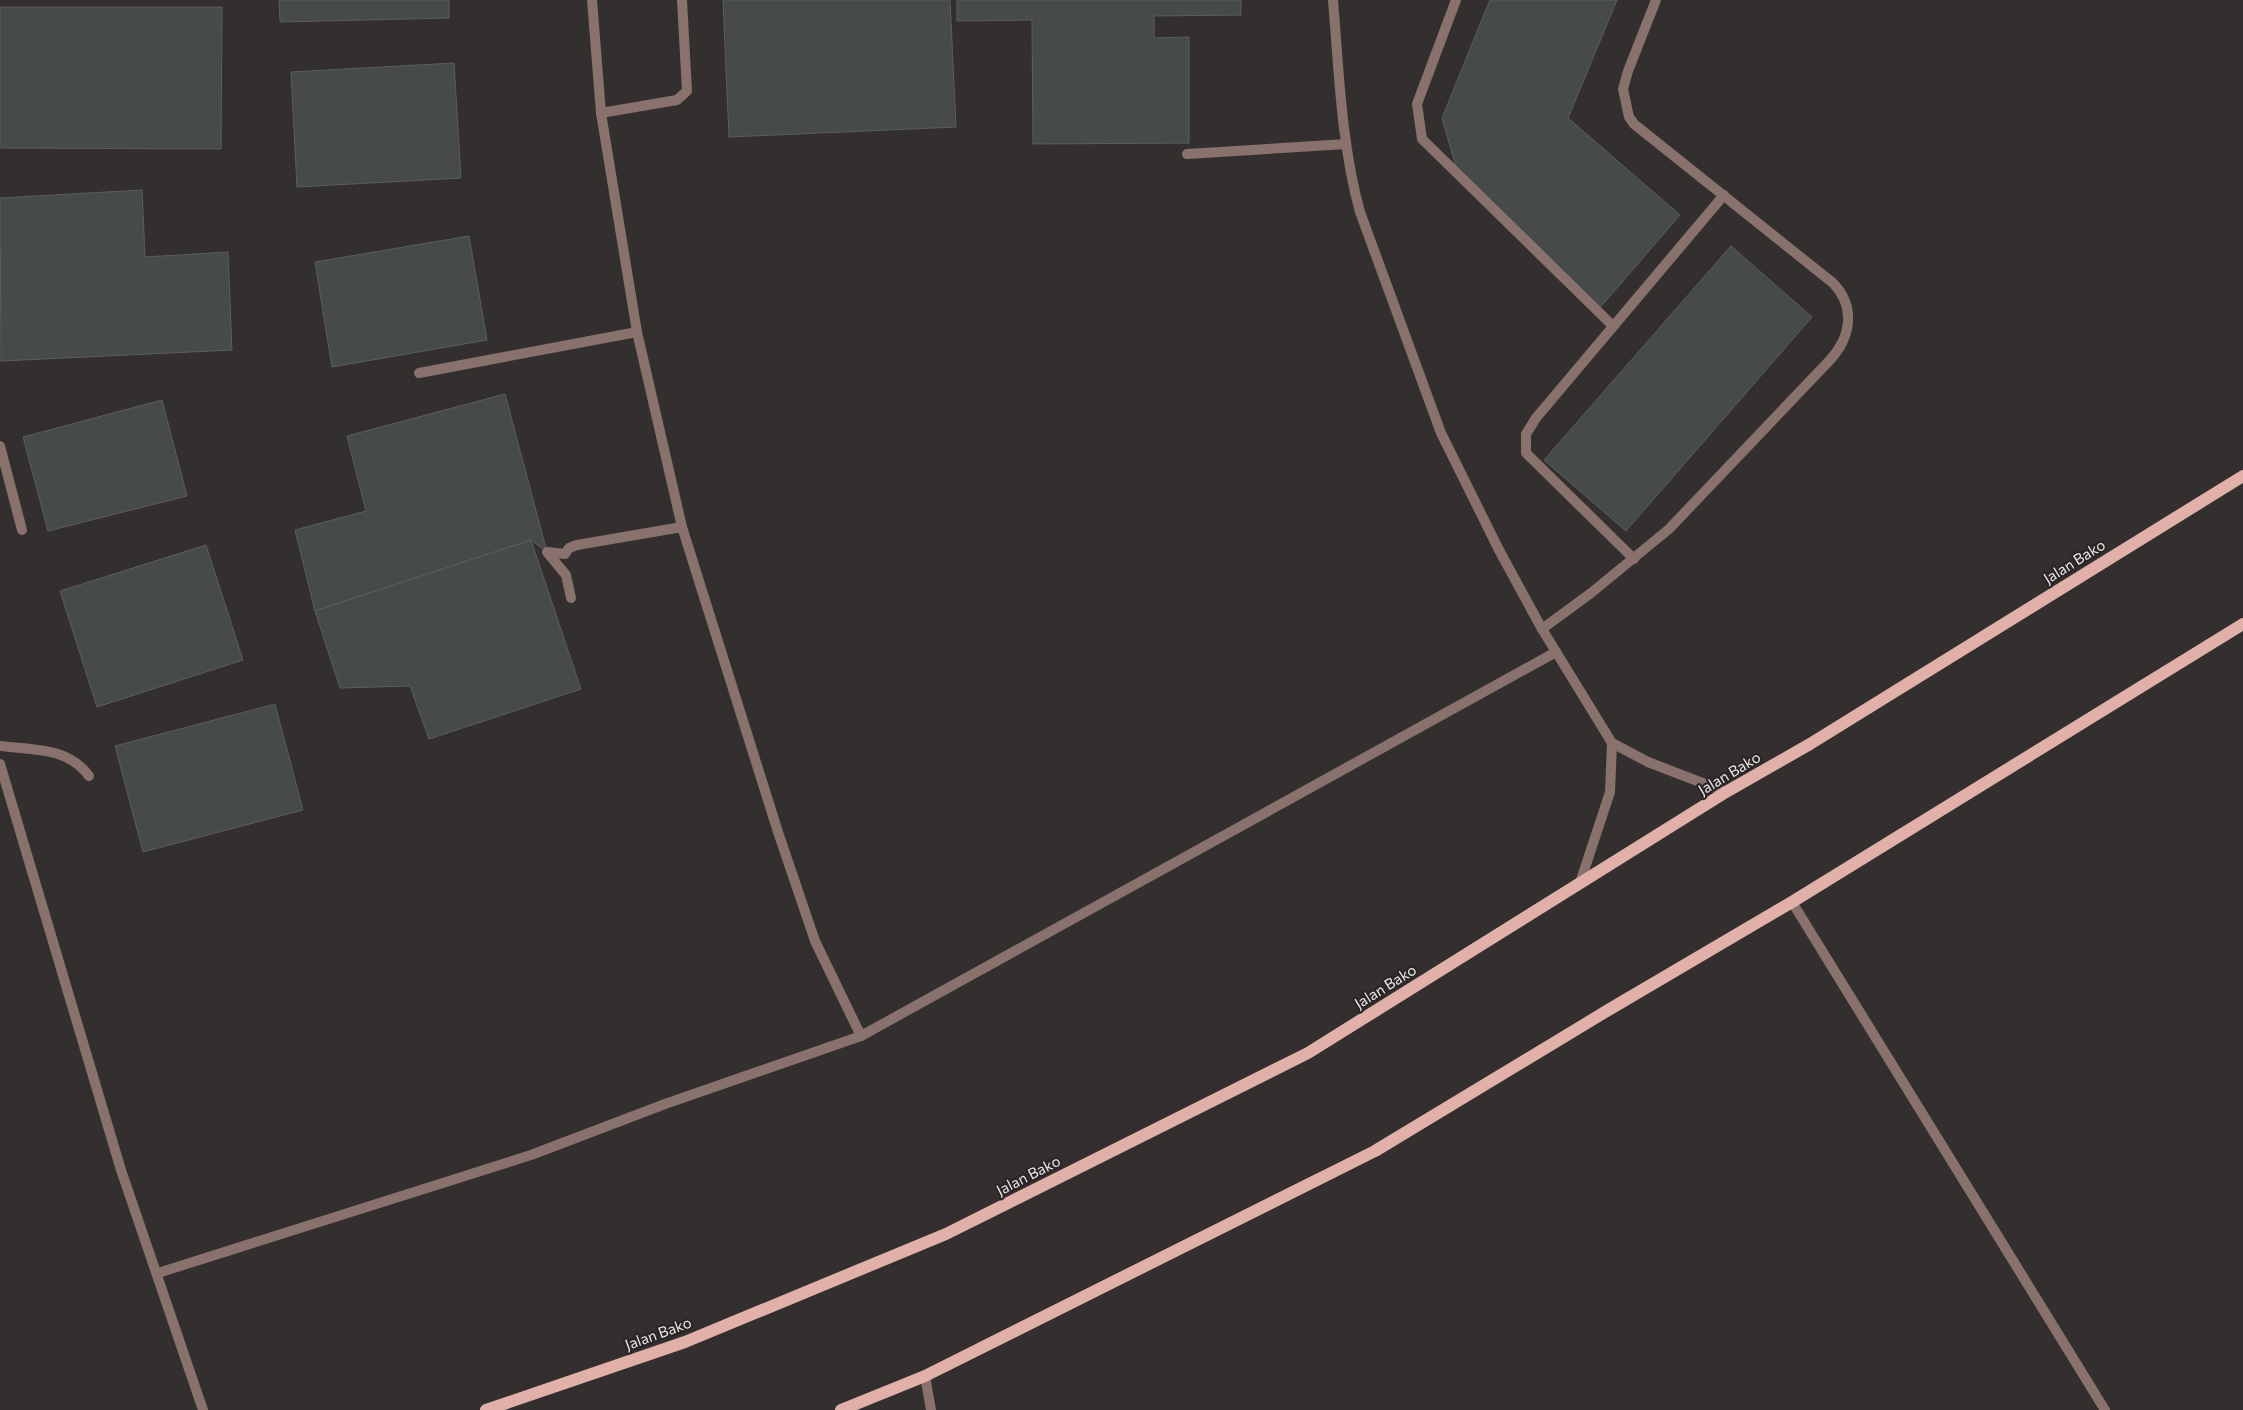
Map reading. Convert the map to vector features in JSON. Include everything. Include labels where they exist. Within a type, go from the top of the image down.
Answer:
[{"type":"main road","name":"Jalan Bako","points":[[486,1410],[685,1342],[946,1234],[1308,1053],[1726,792],[1810,744],[2243,476]]},
{"type":"main road","points":[[841,1410],[926,1376],[1375,1151],[1792,902],[2243,624]]},
{"type":"street","points":[[592,0],[600,112],[637,332],[682,527],[768,804],[815,941],[861,1036]]},
{"type":"street","points":[[600,112],[677,100],[687,91],[682,0]]},
{"type":"street","points":[[1333,0],[1346,144],[1351,180],[1360,212],[1441,432],[1499,550],[1542,629],[1612,743],[1648,762],[1726,792]]},
{"type":"street","points":[[1456,0],[1417,104],[1422,139],[1613,326]]},
{"type":"street","points":[[1542,629],[1669,529],[1842,348],[1846,334],[1847,304],[1842,292],[1833,283],[1634,124],[1628,117],[1623,88],[1656,0]]},
{"type":"street","points":[[1187,154],[1346,144]]},
{"type":"street","points":[[1634,558],[1526,453],[1526,434],[1536,418],[1724,195]]},
{"type":"street","points":[[419,373],[637,332]]},
{"type":"street","points":[[0,446],[22,530]]},
{"type":"street","points":[[571,598],[566,575],[547,552],[566,554],[569,548],[577,545],[682,527]]},
{"type":"street","points":[[158,1273],[532,1154],[665,1104],[861,1036],[1556,652]]},
{"type":"street","points":[[1580,883],[1610,792],[1612,743]]},
{"type":"street","points":[[0,746],[60,753],[81,765],[89,776]]},
{"type":"street","points":[[0,764],[121,1170],[158,1273],[203,1410]]},
{"type":"street","points":[[1792,902],[2105,1410]]},
{"type":"street","points":[[926,1376],[931,1410]]},
{"type":"building","points":[[279,0],[449,0],[449,18],[280,22]]},
{"type":"building","points":[[723,0],[950,0],[956,127],[729,137]]},
{"type":"building","points":[[957,0],[1241,0],[1241,15],[1154,16],[1154,38],[1189,37],[1189,143],[1033,144],[1032,20],[957,21]]},
{"type":"building","points":[[1490,0],[1617,0],[1568,118],[1680,215],[1597,311],[1458,174],[1442,118]]},
{"type":"building","points":[[0,7],[222,7],[221,149],[0,148]]},
{"type":"building","points":[[454,63],[461,178],[297,187],[291,72]]},
{"type":"building","points":[[142,190],[145,257],[228,252],[232,350],[1,361],[0,198]]},
{"type":"building","points":[[469,236],[487,340],[332,367],[315,262]]},
{"type":"building","points":[[1731,246],[1812,317],[1626,531],[1544,460]]},
{"type":"building","points":[[505,394],[547,552],[531,540],[315,611],[295,530],[366,511],[347,436]]},
{"type":"building","points":[[162,400],[187,496],[48,531],[23,437]]},
{"type":"building","points":[[531,540],[581,689],[429,739],[410,686],[340,688],[315,611]]},
{"type":"building","points":[[206,545],[243,660],[97,707],[60,591]]},
{"type":"building","points":[[275,704],[303,810],[143,852],[115,746]]}]
